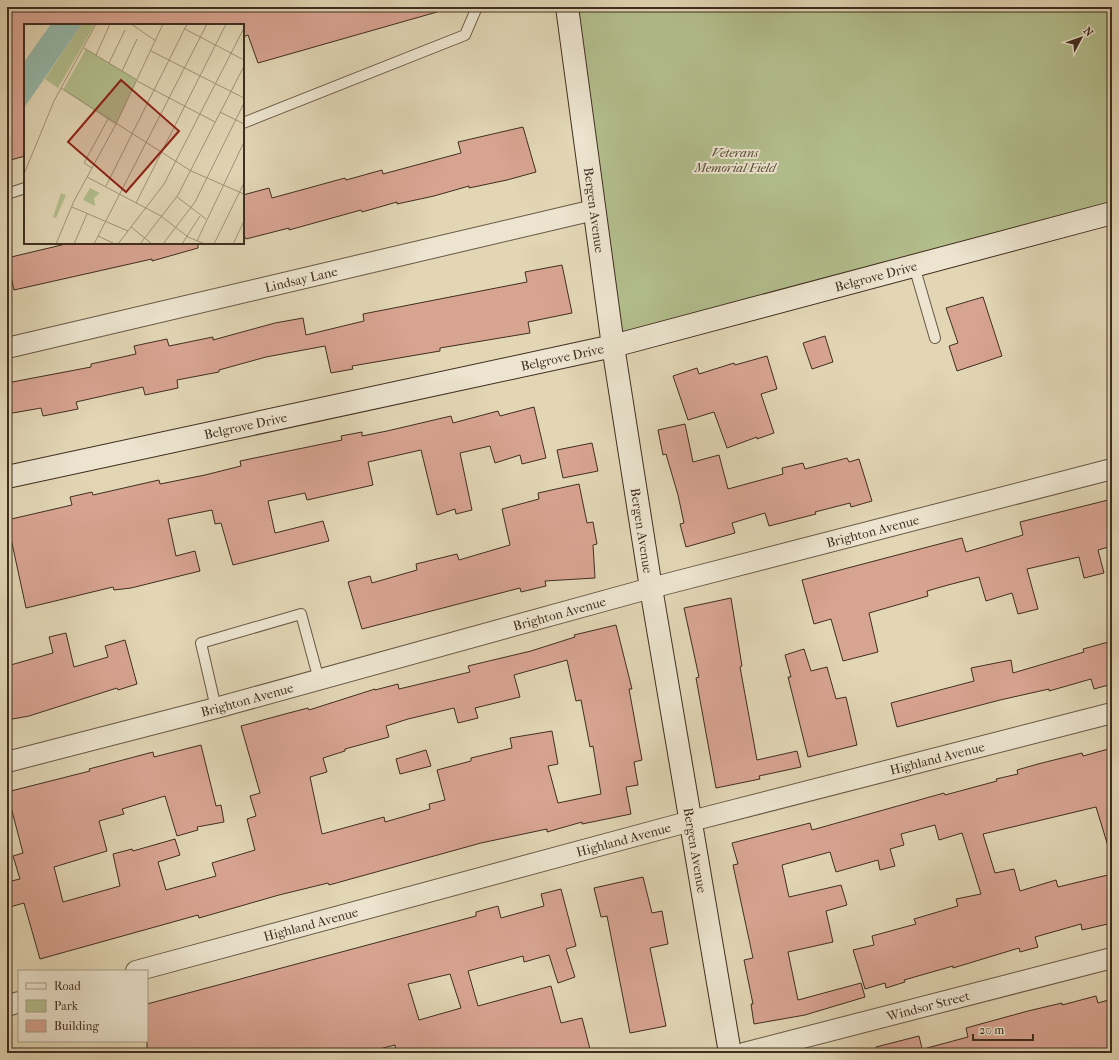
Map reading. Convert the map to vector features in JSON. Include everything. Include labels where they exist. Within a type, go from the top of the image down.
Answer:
[{"type":"street","name":"Bergen Avenue","points":[[566,7],[613,346],[651,588],[730,1053]]},
{"type":"street","name":"Lindsay Lane","points":[[7,348],[594,210]]},
{"type":"street","name":"Belgrove Drive","points":[[7,477],[613,346],[1112,213]]},
{"type":"street","name":"Brighton Avenue","points":[[7,762],[216,708],[651,588],[1112,469]]},
{"type":"street","name":"Highland Avenue","points":[[140,970],[691,822],[1112,713]]},
{"type":"street","name":"Windsor Street","points":[[744,1053],[1112,958]]},
{"type":"street","points":[[7,1006],[18,1002]]},
{"type":"lane","points":[[244,123],[465,35],[476,7]]},
{"type":"lane","points":[[7,194],[24,188]]},
{"type":"lane","points":[[914,266],[935,338]]},
{"type":"lane","points":[[216,708],[200,643],[302,614],[319,680]]},
{"type":"green space","name":"Veterans Memorial Field","points":[[561,7],[1112,7],[1112,209],[606,351]]},
{"type":"building","points":[[7,7],[437,7],[437,12],[258,63],[248,35],[244,37],[244,24],[24,24],[24,156],[7,161]]},
{"type":"building","points":[[523,127],[536,172],[469,188],[469,186],[434,196],[397,204],[397,202],[362,212],[361,210],[289,230],[289,228],[246,239],[244,238],[244,195],[269,188],[272,198],[345,178],[346,180],[382,170],[383,174],[461,153],[458,142]]},
{"type":"building","points":[[66,244],[198,244],[198,248],[152,261],[152,259],[14,290],[7,258]]},
{"type":"building","points":[[562,265],[572,313],[528,322],[530,333],[440,348],[440,351],[352,366],[353,369],[331,373],[325,346],[266,357],[219,370],[219,372],[177,380],[178,388],[145,395],[143,387],[76,402],[78,409],[43,416],[41,408],[7,414],[7,383],[91,367],[91,364],[136,354],[134,346],[167,339],[169,346],[213,337],[213,340],[275,323],[303,318],[306,335],[364,321],[363,314],[527,282],[525,272]]},
{"type":"building","points":[[983,297],[1002,356],[957,371],[949,346],[958,343],[946,308]]},
{"type":"building","points":[[825,336],[833,362],[812,369],[803,343]]},
{"type":"building","points":[[767,356],[777,389],[761,394],[774,433],[757,439],[757,437],[727,448],[714,412],[688,420],[673,376],[697,368],[699,374],[734,363],[735,365]]},
{"type":"building","points":[[534,407],[546,458],[522,464],[520,455],[495,463],[490,446],[460,453],[472,510],[456,514],[455,509],[437,515],[421,450],[368,462],[373,485],[307,500],[305,493],[268,501],[275,533],[323,521],[329,541],[233,565],[221,523],[215,524],[212,510],[168,519],[176,556],[195,551],[200,571],[131,588],[114,590],[113,587],[26,608],[7,520],[72,505],[70,497],[92,492],[93,495],[159,480],[160,484],[205,475],[241,466],[240,461],[342,440],[341,436],[362,432],[362,436],[451,416],[453,423],[498,411],[500,416]]},
{"type":"building","points":[[685,424],[693,462],[719,455],[728,489],[783,474],[782,468],[803,463],[805,469],[847,458],[849,462],[859,459],[872,501],[851,507],[850,503],[815,512],[816,514],[769,526],[765,513],[732,523],[735,533],[686,547],[680,524],[684,523],[678,495],[666,454],[663,455],[658,430]]},
{"type":"building","points":[[592,443],[598,471],[563,478],[557,450]]},
{"type":"building","points":[[579,484],[587,523],[593,522],[597,544],[593,545],[595,578],[545,581],[546,586],[521,592],[520,588],[362,629],[348,582],[370,576],[372,583],[417,570],[416,564],[457,554],[459,560],[510,545],[502,509],[539,499],[538,493]]},
{"type":"building","points":[[1112,499],[1112,546],[1098,550],[1104,573],[1084,578],[1079,557],[1027,569],[1038,609],[1018,614],[1012,593],[986,601],[979,577],[948,585],[927,591],[928,596],[869,613],[878,652],[843,661],[831,619],[814,624],[802,580],[962,538],[966,552],[1023,535],[1020,522]]},
{"type":"building","points":[[731,598],[742,666],[740,667],[757,760],[797,751],[801,767],[759,776],[760,779],[716,788],[696,678],[699,677],[684,608]]},
{"type":"building","points":[[616,625],[632,689],[629,689],[642,760],[634,762],[638,785],[626,787],[631,814],[582,824],[582,822],[547,832],[547,829],[481,843],[329,885],[328,883],[279,895],[199,918],[198,915],[40,959],[24,903],[10,907],[7,895],[7,882],[20,879],[13,856],[23,853],[7,792],[90,771],[89,769],[153,752],[154,757],[201,745],[216,806],[221,805],[224,822],[197,827],[198,830],[177,836],[165,796],[122,809],[124,814],[99,821],[107,851],[54,867],[63,902],[120,886],[113,854],[132,849],[133,851],[175,839],[180,855],[158,862],[166,890],[216,876],[212,863],[255,850],[247,819],[256,816],[250,796],[260,793],[241,726],[308,708],[309,710],[375,689],[398,684],[399,689],[470,672],[468,666],[531,651],[575,637],[574,635]],"holes":[[[567,660],[576,701],[581,700],[590,747],[593,746],[601,794],[558,803],[548,766],[558,764],[552,731],[510,738],[512,748],[471,758],[471,761],[437,770],[445,800],[429,804],[430,809],[385,822],[384,817],[322,834],[310,777],[327,772],[323,758],[345,751],[345,749],[389,737],[386,726],[408,719],[454,708],[458,723],[478,718],[475,708],[520,697],[514,675]]]},
{"type":"building","points":[[66,633],[74,667],[108,657],[105,646],[125,640],[137,684],[118,690],[117,688],[29,716],[7,720],[7,666],[53,653],[49,637]]},
{"type":"building","points":[[1112,641],[1112,684],[1094,689],[1091,679],[1049,691],[1049,689],[1000,700],[897,727],[891,703],[974,681],[971,668],[1011,660],[1013,673],[1084,652],[1083,649]]},
{"type":"building","points":[[804,649],[811,671],[827,667],[836,699],[846,697],[857,745],[808,757],[788,677],[791,677],[785,655]]},
{"type":"building","points":[[1112,748],[1112,846],[1108,846],[1096,807],[983,834],[995,873],[1014,869],[1020,891],[1056,880],[1058,887],[1112,874],[1112,923],[1082,930],[1081,924],[1035,937],[1038,947],[1020,952],[1019,948],[953,968],[953,966],[904,980],[905,982],[886,988],[885,983],[865,989],[853,950],[874,945],[872,936],[916,924],[914,919],[958,906],[956,899],[981,894],[962,833],[939,840],[935,825],[901,834],[904,845],[890,849],[895,866],[880,870],[878,860],[836,872],[830,852],[782,865],[789,897],[841,885],[847,905],[826,911],[833,942],[788,952],[798,1000],[861,983],[865,997],[805,1015],[754,1024],[751,1004],[753,1004],[744,960],[753,958],[733,865],[738,864],[732,843],[810,823],[812,830],[944,793],[945,795],[997,781],[996,779],[1018,774],[1017,770],[1038,764],[1082,753],[1083,756]]},
{"type":"building","points":[[426,750],[431,766],[400,774],[396,759]]},
{"type":"building","points":[[643,877],[652,913],[662,911],[668,944],[650,948],[666,1026],[630,1033],[607,916],[601,917],[594,888]]},
{"type":"building","points":[[561,889],[576,946],[566,949],[575,977],[558,983],[549,955],[524,962],[523,956],[468,971],[478,1006],[551,986],[561,1023],[582,1018],[591,1053],[396,1053],[395,1045],[364,1053],[147,1053],[148,1004],[476,916],[476,912],[498,906],[501,918],[544,906],[541,894]],"holes":[[[450,974],[461,1008],[419,1020],[408,984]]]},
{"type":"building","points":[[1096,996],[1098,1003],[1112,999],[1112,1053],[927,1053],[927,1048],[968,1037],[966,1028],[1028,1011],[1062,1003],[1062,1005]]},
{"type":"building","points":[[919,1036],[923,1053],[876,1053],[876,1047]]}]
